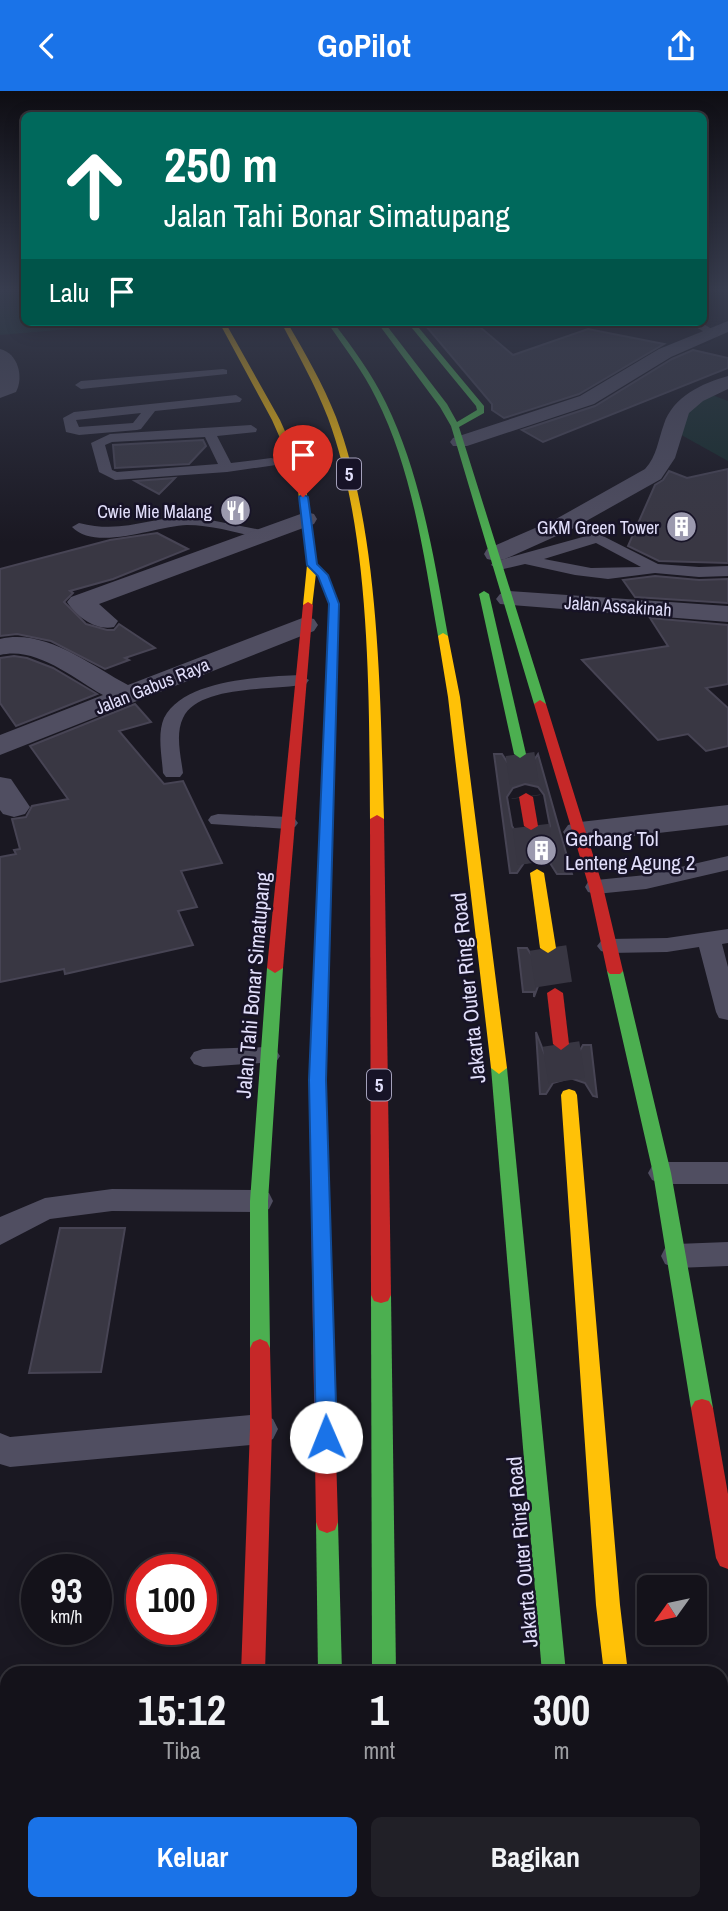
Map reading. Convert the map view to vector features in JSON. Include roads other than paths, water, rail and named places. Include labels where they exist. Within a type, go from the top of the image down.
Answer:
[{"type":"highway","points":[[224,373],[251,429],[271,462],[300,474],[314,463]]},
{"type":"highway","name":"Jalan Tahi Bonar Simatupang","points":[[250,373],[300,474],[312,565],[267,1056],[259,1201],[261,1429],[253,1666]]},
{"type":"highway","name":"5","points":[[312,373],[337,431],[353,490],[363,545],[376,728],[384,1666]]},
{"type":"highway","name":"Jakarta Outer Ring Road","points":[[365,373],[386,411],[409,474],[424,531],[454,697],[493,1002],[554,1666]]},
{"type":"highway","points":[[399,373],[407,383]]},
{"type":"highway","points":[[419,373],[444,406],[497,559],[596,887],[662,1173],[676,1256],[718,1442],[728,1558]]},
{"type":"highway","points":[[452,373],[481,411],[452,435]]},
{"type":"highway","points":[[497,559],[488,577],[483,598],[517,729],[520,754]]},
{"type":"highway","points":[[312,565],[323,575],[334,604],[317,1080],[330,1666]]},
{"type":"highway","points":[[526,797],[531,826]]},
{"type":"highway","points":[[537,873],[548,948]]},
{"type":"highway","points":[[555,993],[561,1044]]},
{"type":"highway","points":[[569,1095],[608,1605],[615,1666]]},
{"type":"street","points":[[0,392],[9,389],[12,378],[10,373]]},
{"type":"street","points":[[452,435],[539,418],[587,400],[631,373]]},
{"type":"street","points":[[497,559],[653,474],[661,466],[668,450],[680,410],[707,391],[728,382]]},
{"type":"street","points":[[105,621],[80,602],[306,519]]},
{"type":"street","name":"Jalan Assakinah","points":[[509,599],[728,614]]},
{"type":"street","name":"Jalan Gabus Raya","points":[[0,746],[112,687],[305,625]]},
{"type":"street","points":[[0,647],[12,644],[37,647],[112,687]]},
{"type":"street","points":[[580,832],[728,815]]},
{"type":"lane","points":[[81,385],[165,373]]},
{"type":"lane","points":[[153,406],[138,426],[79,431],[71,429],[69,418],[74,415],[153,406],[236,399]]},
{"type":"lane","points":[[251,429],[110,438],[98,443],[106,472],[111,475],[227,468],[271,462]]},
{"type":"lane","points":[[209,433],[227,468]]},
{"type":"lane","points":[[79,527],[99,534],[160,523],[194,521],[261,534]]},
{"type":"lane","points":[[525,560],[597,538],[654,568]]},
{"type":"lane","points":[[497,559],[525,560],[562,568],[623,574],[654,568],[699,572],[728,571]]},
{"type":"lane","points":[[173,773],[172,720],[183,705],[223,689],[300,680]]},
{"type":"lane","points":[[218,820],[288,823]]},
{"type":"lane","points":[[596,887],[646,882],[728,863]]},
{"type":"lane","points":[[608,946],[667,945],[718,938],[728,1012]]},
{"type":"lane","points":[[203,1058],[267,1056]]},
{"type":"lane","points":[[662,1173],[728,1173]]},
{"type":"lane","points":[[0,1234],[4,1228],[45,1209],[112,1200],[259,1201]]},
{"type":"lane","points":[[676,1256],[728,1254]]},
{"type":"lane","points":[[0,1448],[10,1452],[261,1429]]},
{"type":"tunnel","points":[[520,754],[526,797]]},
{"type":"tunnel","points":[[531,826],[537,873]]},
{"type":"tunnel","points":[[548,948],[555,993]]},
{"type":"tunnel","points":[[561,1044],[569,1095]]},
{"type":"place","name":"Cwie Mie Malang","points":[[235,511]]},
{"type":"place","name":"GKM Green Tower","points":[[682,527]]},
{"type":"place","name":"Gerbang Tol Lenteng Agung 2","points":[[542,850]]}]
